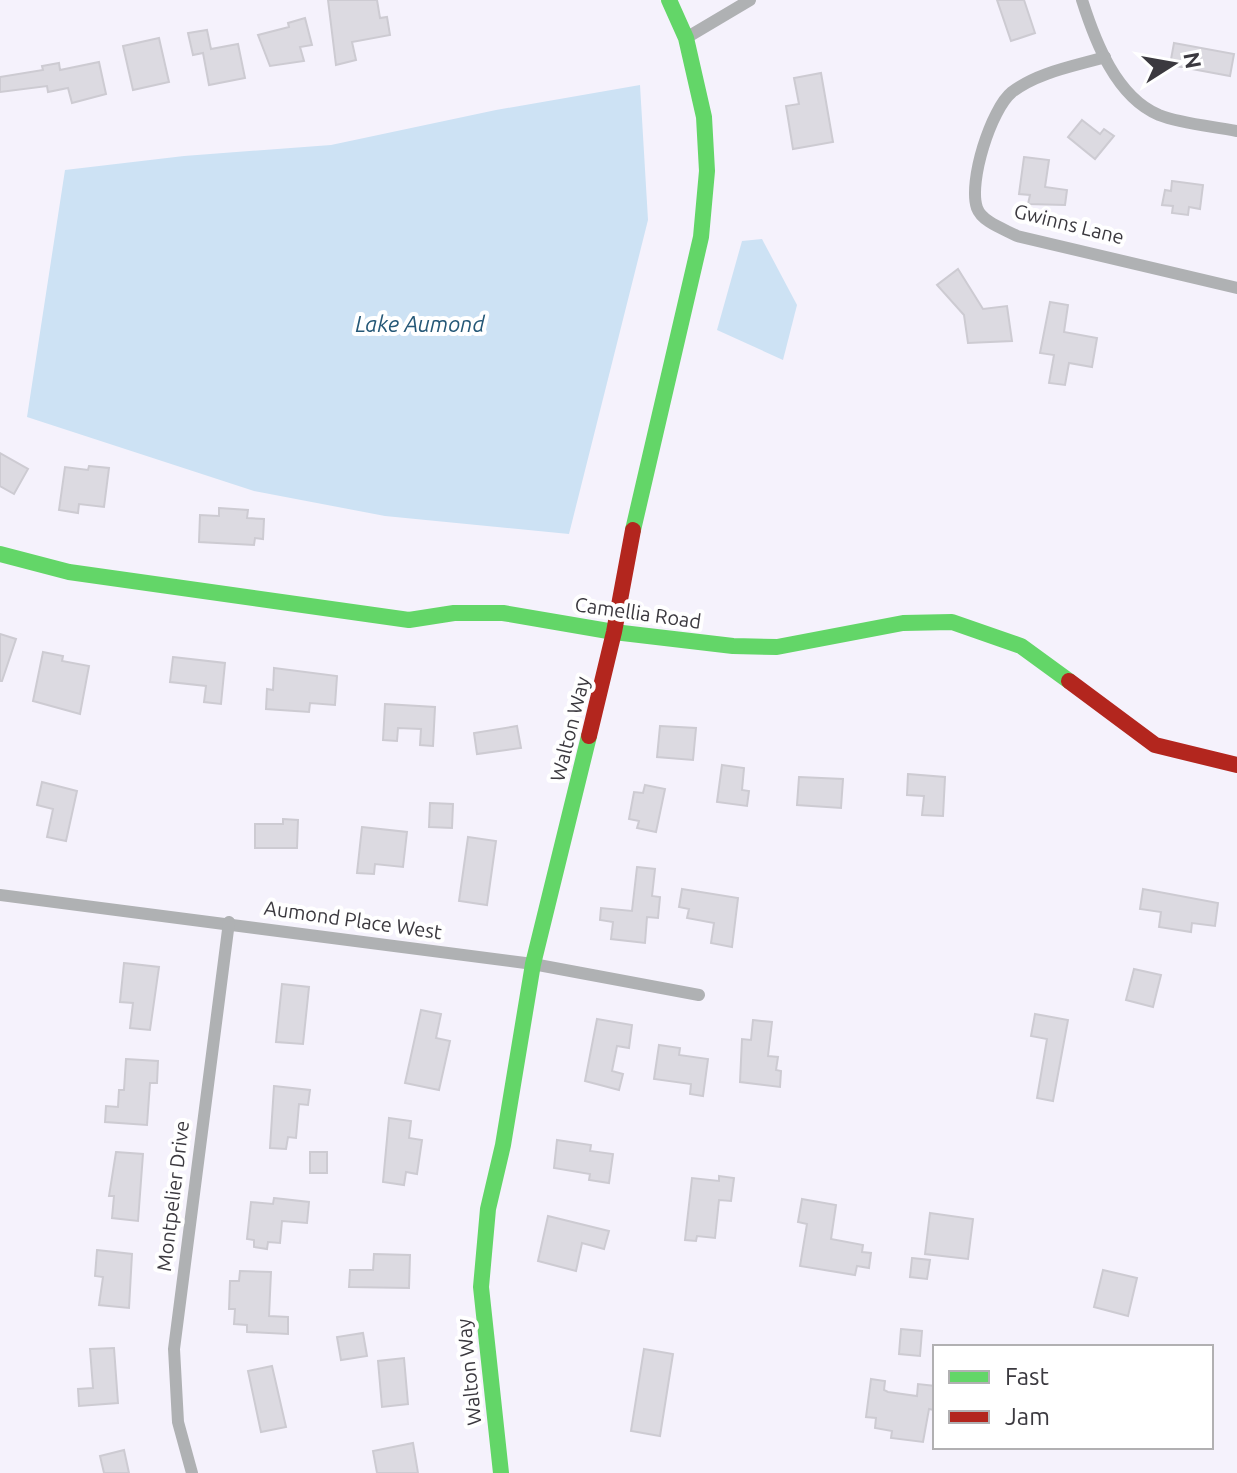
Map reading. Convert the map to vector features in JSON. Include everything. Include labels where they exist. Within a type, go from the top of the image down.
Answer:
[{"type":"main road","name":"Walton Way","points":[[501,1473],[481,1287],[488,1209],[503,1145],[533,964],[614,632],[642,483],[701,237],[707,171],[704,117],[686,38],[669,0]]},
{"type":"main road","name":"Camellia Road","points":[[0,554],[69,572],[409,620],[454,613],[503,613],[614,632],[733,646],[777,647],[903,623],[952,622],[1021,646],[1155,745],[1236,765]]},
{"type":"street","points":[[686,38],[750,0]]},
{"type":"street","points":[[1082,0],[1114,75],[1143,106],[1161,116],[1237,131]]},
{"type":"street","name":"Gwinns Lane","points":[[1105,57],[1049,74],[1011,93],[993,117],[974,194],[978,211],[989,222],[1017,236],[1237,288]]},
{"type":"street","name":"Aumond Place West","points":[[0,895],[229,922],[533,964],[699,995]]},
{"type":"street","name":"Montpelier Drive","points":[[192,1473],[178,1422],[174,1349],[229,922]]},
{"type":"water","name":"Lake Aumond","points":[[640,85],[648,220],[569,534],[385,516],[254,491],[27,417],[65,170],[184,156],[331,145],[496,110]]},
{"type":"water","points":[[762,239],[797,305],[783,360],[717,330],[742,241]]},
{"type":"building","points":[[328,0],[377,0],[380,18],[387,17],[390,35],[352,42],[356,60],[336,65]]},
{"type":"building","points":[[997,0],[1024,0],[1035,33],[1011,41]]},
{"type":"building","points":[[305,18],[312,45],[300,47],[304,61],[270,66],[258,35],[289,27],[288,23]]},
{"type":"building","points":[[207,30],[211,49],[238,44],[245,78],[209,85],[203,53],[193,55],[188,33]]},
{"type":"building","points":[[159,38],[169,82],[133,90],[123,46]]},
{"type":"building","points":[[1174,43],[1234,54],[1230,76],[1170,65]]},
{"type":"building","points":[[99,62],[106,94],[72,103],[68,88],[48,92],[47,86],[0,92],[0,77],[43,70],[42,66],[59,63],[60,70]]},
{"type":"building","points":[[821,73],[833,142],[793,149],[786,106],[799,104],[794,78]]},
{"type":"building","points":[[1082,120],[1100,134],[1104,129],[1114,136],[1095,159],[1068,137]]},
{"type":"building","points":[[1024,157],[1049,160],[1045,187],[1067,190],[1065,205],[1028,204],[1030,195],[1019,194]]},
{"type":"building","points":[[1172,181],[1203,185],[1200,209],[1189,207],[1188,215],[1172,213],[1173,206],[1162,205],[1165,190],[1171,191]]},
{"type":"building","points":[[958,269],[983,309],[1007,306],[1012,341],[968,343],[964,315],[937,285]]},
{"type":"building","points":[[1050,302],[1068,305],[1064,332],[1097,338],[1092,367],[1069,363],[1065,385],[1049,383],[1054,355],[1040,353]]},
{"type":"building","points":[[0,453],[28,469],[14,494],[0,486]]},
{"type":"building","points":[[89,466],[109,468],[104,507],[79,504],[78,513],[59,510],[65,467],[88,470]]},
{"type":"building","points":[[219,508],[248,510],[247,518],[264,519],[263,539],[255,538],[254,545],[199,542],[200,515],[219,516]]},
{"type":"building","points":[[0,634],[16,639],[2,681],[0,681]]},
{"type":"building","points":[[43,652],[63,656],[62,661],[89,666],[80,714],[33,701]]},
{"type":"building","points":[[173,657],[225,663],[221,704],[204,702],[206,686],[170,682]]},
{"type":"building","points":[[274,668],[337,676],[335,705],[310,703],[309,712],[266,709],[267,689],[273,690]]},
{"type":"building","points":[[385,704],[435,707],[433,746],[420,745],[421,729],[398,728],[397,741],[383,740]]},
{"type":"building","points":[[517,726],[521,748],[477,754],[474,733]]},
{"type":"building","points":[[660,726],[696,728],[693,760],[657,757]]},
{"type":"building","points":[[722,765],[744,768],[742,790],[749,791],[747,806],[717,802]]},
{"type":"building","points":[[908,774],[945,777],[943,816],[922,815],[924,796],[907,795]]},
{"type":"building","points":[[799,777],[843,779],[841,808],[797,805]]},
{"type":"building","points":[[42,782],[77,791],[66,841],[47,837],[53,809],[37,805]]},
{"type":"building","points":[[645,785],[665,789],[656,832],[637,828],[639,821],[629,819],[634,792],[643,793]]},
{"type":"building","points":[[430,803],[453,804],[452,828],[429,827]]},
{"type":"building","points":[[283,819],[298,820],[297,848],[255,848],[255,824],[283,824]]},
{"type":"building","points":[[362,827],[407,832],[403,867],[375,864],[374,874],[357,873]]},
{"type":"building","points":[[468,837],[496,841],[487,905],[459,901]]},
{"type":"building","points":[[637,867],[655,869],[652,896],[660,897],[658,918],[647,917],[645,943],[611,939],[613,922],[600,920],[601,908],[632,911]]},
{"type":"building","points":[[682,889],[738,898],[732,947],[711,943],[714,923],[687,918],[689,909],[679,907]]},
{"type":"building","points":[[1143,889],[1218,903],[1215,926],[1192,923],[1191,932],[1159,927],[1161,912],[1140,909]]},
{"type":"building","points":[[124,963],[159,967],[150,1030],[130,1028],[133,1003],[120,1002]]},
{"type":"building","points":[[1134,969],[1161,975],[1153,1007],[1126,1000]]},
{"type":"building","points":[[282,984],[309,987],[303,1044],[276,1042]]},
{"type":"building","points":[[421,1010],[441,1014],[436,1038],[450,1041],[439,1090],[405,1083]]},
{"type":"building","points":[[1035,1014],[1068,1020],[1053,1101],[1037,1098],[1047,1039],[1031,1036]]},
{"type":"building","points":[[597,1019],[632,1025],[629,1048],[617,1046],[612,1071],[623,1074],[619,1090],[585,1081]]},
{"type":"building","points":[[753,1020],[772,1022],[768,1056],[778,1057],[776,1070],[781,1071],[780,1087],[740,1082],[742,1039],[751,1040]]},
{"type":"building","points":[[659,1045],[680,1048],[679,1055],[708,1059],[703,1096],[690,1094],[691,1084],[654,1079]]},
{"type":"building","points":[[126,1059],[158,1061],[157,1083],[150,1083],[147,1125],[105,1122],[106,1106],[118,1107],[119,1090],[124,1090]]},
{"type":"building","points":[[274,1086],[310,1090],[308,1105],[299,1104],[296,1138],[288,1137],[286,1149],[270,1148]]},
{"type":"building","points":[[389,1118],[411,1121],[409,1138],[422,1140],[417,1174],[406,1172],[404,1185],[383,1182]]},
{"type":"building","points":[[557,1140],[591,1145],[590,1151],[613,1154],[609,1183],[589,1180],[590,1174],[554,1168]]},
{"type":"building","points":[[116,1152],[143,1154],[138,1221],[112,1218],[114,1196],[109,1196]]},
{"type":"building","points":[[310,1152],[327,1152],[327,1173],[310,1173]]},
{"type":"building","points":[[719,1176],[734,1178],[731,1201],[719,1200],[715,1238],[697,1236],[696,1241],[685,1240],[692,1178],[719,1181]]},
{"type":"building","points":[[274,1198],[309,1202],[307,1223],[282,1221],[280,1243],[268,1242],[267,1249],[254,1247],[254,1240],[247,1239],[251,1202],[273,1204]]},
{"type":"building","points":[[802,1199],[836,1205],[831,1239],[863,1245],[862,1252],[871,1253],[869,1268],[857,1266],[855,1275],[800,1266],[807,1224],[798,1222]]},
{"type":"building","points":[[930,1213],[973,1219],[968,1259],[925,1254]]},
{"type":"building","points":[[548,1216],[609,1231],[604,1249],[582,1243],[576,1271],[538,1261]]},
{"type":"building","points":[[97,1250],[132,1254],[129,1308],[99,1305],[103,1277],[95,1276]]},
{"type":"building","points":[[374,1254],[410,1255],[409,1288],[349,1287],[350,1270],[373,1270]]},
{"type":"building","points":[[912,1258],[930,1260],[927,1279],[910,1277]]},
{"type":"building","points":[[1103,1270],[1137,1278],[1128,1316],[1094,1307]]},
{"type":"building","points":[[240,1271],[271,1272],[269,1316],[288,1317],[288,1334],[247,1332],[247,1325],[234,1324],[235,1309],[229,1309],[230,1281],[239,1281]]},
{"type":"building","points":[[901,1329],[922,1331],[920,1356],[899,1354]]},
{"type":"building","points":[[363,1333],[367,1356],[341,1360],[337,1337]]},
{"type":"building","points":[[114,1348],[118,1403],[79,1406],[78,1389],[93,1388],[90,1349]]},
{"type":"building","points":[[644,1349],[673,1354],[660,1436],[631,1431]]},
{"type":"building","points":[[404,1358],[408,1404],[382,1407],[378,1361]]},
{"type":"building","points":[[272,1366],[286,1427],[261,1432],[248,1371]]},
{"type":"building","points":[[871,1379],[885,1381],[884,1390],[888,1392],[917,1396],[918,1384],[933,1386],[933,1410],[929,1409],[923,1442],[891,1438],[892,1431],[875,1428],[876,1418],[866,1417]]},
{"type":"building","points":[[413,1443],[418,1473],[377,1473],[373,1451]]},
{"type":"building","points":[[124,1450],[129,1473],[104,1473],[100,1456]]},
{"type":"traffic: fast","points":[[633,530],[701,237],[707,171],[704,117],[686,38],[669,0]]},
{"type":"traffic: fast","points":[[0,554],[69,572],[409,620],[454,613],[503,613],[614,632],[733,646],[777,647],[903,623],[952,622],[1021,646],[1069,681]]},
{"type":"traffic: fast","points":[[501,1473],[481,1287],[488,1209],[503,1145],[533,964],[589,736]]},
{"type":"traffic: jam","points":[[589,736],[614,632],[633,530]]},
{"type":"traffic: jam","points":[[1069,681],[1155,745],[1237,765]]}]
